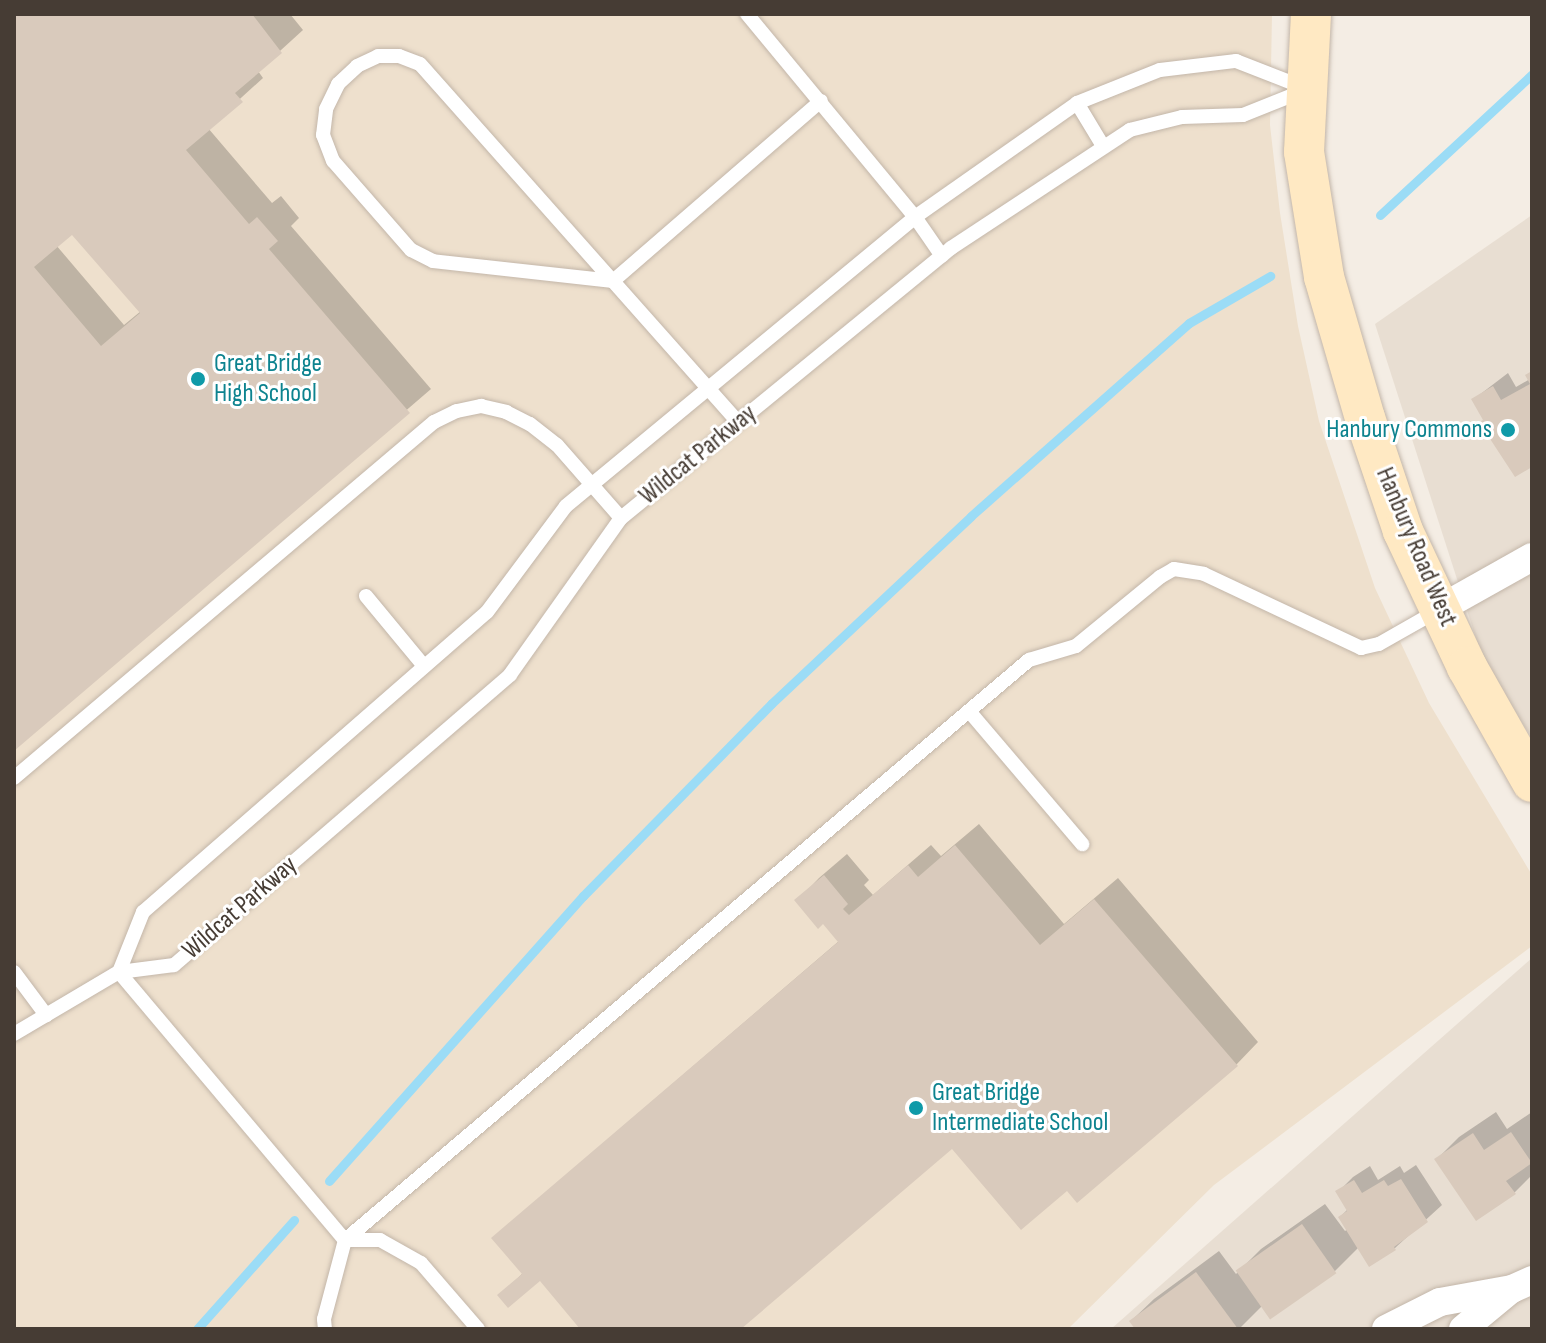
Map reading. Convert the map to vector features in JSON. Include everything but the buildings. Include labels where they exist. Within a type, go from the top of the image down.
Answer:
[{"type":"main road","name":"Hanbury Road West","points":[[1311,14],[1304,152],[1324,277],[1403,531],[1467,667],[1532,782]]},
{"type":"street","points":[[1441,608],[1532,557]]},
{"type":"street","points":[[1386,1329],[1440,1302],[1522,1284]]},
{"type":"street","points":[[1463,1329],[1522,1284]]},
{"type":"lane","points":[[747,14],[915,217],[942,256]]},
{"type":"lane","points":[[738,422],[708,387],[613,281],[420,64],[399,56],[378,56],[357,66],[338,84],[326,109],[323,135],[333,161],[411,250],[433,261],[613,281],[821,101]]},
{"type":"lane","name":"Wildcat Parkway","points":[[1236,61],[1308,89],[1243,115],[1182,117],[1130,130],[942,256],[621,518],[510,675],[174,965],[119,972],[143,912],[487,612],[566,506],[915,217],[1077,103],[1160,70],[1236,61]]},
{"type":"lane","points":[[1077,103],[1103,146]]},
{"type":"lane","points":[[14,778],[434,422],[457,411],[481,406],[506,412],[530,424],[557,445],[621,518]]},
{"type":"lane","points":[[325,1329],[324,1319],[345,1240],[1029,660],[1076,646],[1174,569],[1204,574],[1361,648],[1379,644],[1441,608]]},
{"type":"lane","points":[[366,596],[424,666]]},
{"type":"lane","points":[[969,711],[1082,844]]},
{"type":"lane","points":[[14,972],[46,1015]]},
{"type":"lane","points":[[14,1034],[119,972],[345,1240],[380,1240],[421,1263],[478,1329]]},
{"type":"shaded area","points":[[14,14],[1272,14],[1270,125],[1280,213],[1298,326],[1319,421],[1375,588],[1429,703],[1532,875],[1532,946],[1214,1185],[1068,1329],[14,1329]]},
{"type":"shaded area","points":[[1532,215],[1532,738],[1484,663],[1375,324]]},
{"type":"shaded area","points":[[1532,958],[1532,1329],[1111,1329]]},
{"type":"waterway","points":[[1380,215],[1532,74]]},
{"type":"waterway","points":[[329,1181],[583,896],[771,704],[971,516],[1189,323],[1270,276]]},
{"type":"waterway","points":[[197,1329],[294,1220]]},
{"type":"place","name":"Great Bridge High School","points":[[198,379]]},
{"type":"place","name":"Hanbury Commons","points":[[1508,430]]},
{"type":"place","name":"Great Bridge Intermediate School","points":[[916,1108]]}]
